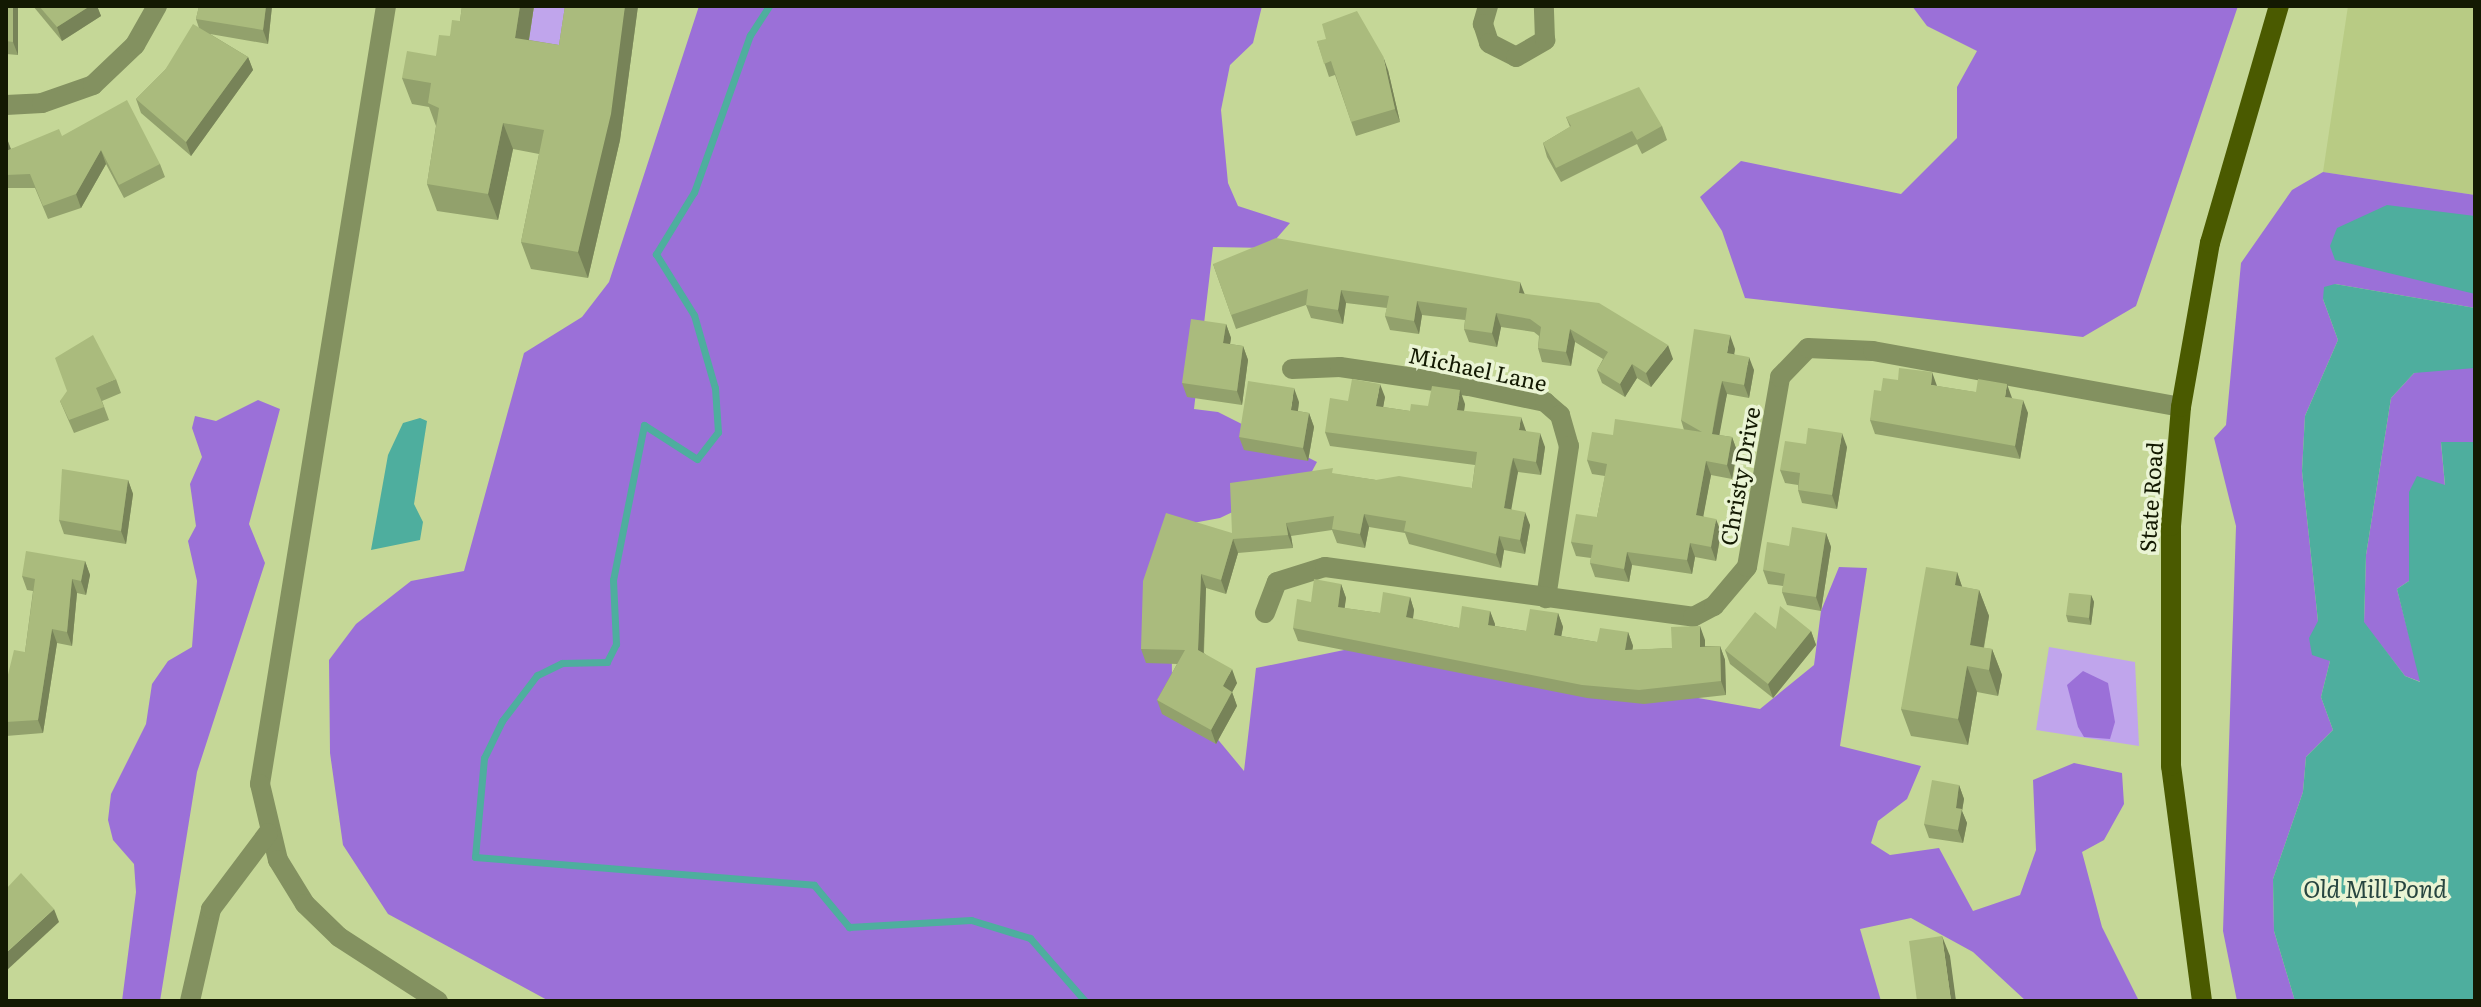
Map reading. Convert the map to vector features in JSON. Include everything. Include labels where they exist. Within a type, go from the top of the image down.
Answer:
[{"type":"main road","name":"State Road","points":[[2202,1001],[2167,691],[2181,407],[2213,228],[2279,6]]},
{"type":"street","points":[[6,105],[42,103],[93,85],[135,45],[157,6]]},
{"type":"street","points":[[386,6],[263,743],[268,833],[305,904],[339,937],[438,1001]]},
{"type":"street","points":[[1488,6],[1483,24],[1489,43],[1516,57],[1545,40],[1544,6]]},
{"type":"street","name":"Christy Drive","points":[[1265,613],[1277,582],[1325,567],[1546,598],[1668,619],[1693,617],[1733,588],[1755,537],[1780,377],[1808,348],[1873,351],[2181,407]]},
{"type":"street","name":"Michael Lane","points":[[1292,369],[1340,367],[1469,386],[1545,402],[1560,415],[1569,446],[1546,598]]},
{"type":"street","points":[[190,1001],[211,909],[268,833]]},
{"type":"shaded area","points":[[534,6],[579,6],[569,71],[522,81]]},
{"type":"shaded area","points":[[699,6],[1262,6],[1253,43],[1230,65],[1221,110],[1228,183],[1238,206],[1290,223],[1268,248],[1213,247],[1194,409],[1218,412],[1317,462],[1310,475],[1220,518],[1171,527],[1172,684],[1244,771],[1256,668],[1383,642],[1760,709],[1814,665],[1821,611],[1839,567],[1867,568],[1840,746],[1921,766],[1907,799],[1878,821],[1871,843],[1890,855],[1939,848],[1973,911],[2020,895],[2036,850],[2033,780],[2074,763],[2122,773],[2124,804],[2104,840],[2082,852],[2102,927],[2139,1001],[2026,1001],[1973,952],[1911,918],[1860,929],[1881,1001],[549,1001],[388,914],[343,845],[330,753],[329,660],[356,624],[411,581],[464,571],[524,353],[582,317],[609,282]]},
{"type":"shaded area","points":[[1912,6],[2238,6],[2136,306],[2083,337],[1745,298],[1722,231],[1700,197],[1741,161],[1901,194],[1957,138],[1957,87],[1977,51],[1927,26]]},
{"type":"shaded area","points":[[2348,6],[2475,6],[2475,195],[2323,172]]},
{"type":"shaded area","points":[[2323,172],[2475,195],[2475,308],[2335,284],[2323,299],[2338,340],[2305,416],[2302,471],[2318,621],[2330,661],[2321,697],[2333,730],[2306,757],[2303,792],[2273,879],[2274,931],[2295,1001],[2237,1001],[2223,931],[2236,526],[2214,438],[2226,425],[2241,263],[2292,190]]},
{"type":"shaded area","points":[[2439,367],[2475,368],[2475,442],[2441,442],[2445,486],[2409,493],[2409,581],[2397,589],[2421,682],[2405,676],[2364,623],[2366,555],[2391,398],[2414,373]]},
{"type":"shaded area","points":[[258,400],[280,409],[249,524],[265,563],[197,772],[160,1001],[122,1001],[136,892],[134,864],[113,840],[108,820],[111,794],[146,724],[152,684],[168,661],[192,647],[197,581],[188,541],[196,526],[190,484],[202,457],[192,428],[195,416],[216,421]]},
{"type":"shaded area","points":[[2049,647],[2135,662],[2139,746],[2036,730]]},
{"type":"shaded area","points":[[2083,671],[2108,683],[2115,722],[2110,739],[2084,737],[2078,727],[2067,685]]},
{"type":"water","points":[[2387,205],[2475,216],[2475,294],[2335,260],[2330,246],[2337,228]]},
{"type":"water","name":"Old Mill Pond","points":[[2335,284],[2475,308],[2475,368],[2414,373],[2391,398],[2366,555],[2364,622],[2405,676],[2420,682],[2397,589],[2409,581],[2409,492],[2417,476],[2445,485],[2441,442],[2475,442],[2475,1001],[2295,1001],[2274,931],[2273,879],[2303,792],[2306,757],[2333,730],[2321,697],[2330,661],[2312,655],[2309,638],[2318,621],[2302,471],[2305,416],[2338,340],[2323,299],[2324,287]]},
{"type":"water","points":[[420,418],[427,421],[414,504],[423,522],[420,540],[371,550],[388,455],[403,423]]},
{"type":"building","points":[[6,6],[13,6],[13,42],[6,41]]},
{"type":"building","points":[[39,6],[90,6],[57,27]]},
{"type":"building","points":[[199,6],[266,6],[263,30],[196,19]]},
{"type":"building","points":[[462,6],[520,6],[515,38],[559,45],[565,6],[625,6],[611,114],[578,252],[521,242],[544,130],[503,123],[488,194],[427,184],[439,108],[428,103],[431,83],[402,78],[407,51],[436,56],[439,35],[450,36],[452,20],[460,21]]},
{"type":"building","points":[[1357,11],[1383,56],[1395,109],[1351,122],[1331,61],[1324,64],[1317,41],[1326,39],[1322,24]]},
{"type":"building","points":[[193,24],[248,57],[186,142],[136,99],[165,70]]},
{"type":"building","points":[[1639,87],[1662,126],[1637,140],[1632,131],[1556,168],[1543,143],[1571,126],[1566,117]]},
{"type":"building","points":[[127,100],[160,164],[119,185],[101,150],[76,194],[43,206],[30,174],[6,175],[6,151],[59,129],[62,136]]},
{"type":"building","points":[[1276,238],[1520,282],[1519,293],[1599,303],[1668,345],[1646,373],[1632,364],[1620,384],[1597,370],[1608,352],[1570,329],[1566,352],[1538,348],[1541,327],[1530,319],[1496,313],[1492,333],[1464,329],[1467,308],[1417,301],[1414,321],[1385,316],[1389,296],[1341,290],[1338,310],[1306,305],[1308,289],[1231,315],[1213,264]]},
{"type":"building","points":[[1191,319],[1226,324],[1223,343],[1243,346],[1237,391],[1182,383]]},
{"type":"building","points":[[1694,329],[1730,335],[1727,353],[1749,357],[1744,385],[1722,381],[1718,398],[1712,434],[1732,437],[1727,465],[1706,461],[1696,515],[1716,519],[1711,547],[1690,543],[1687,560],[1627,552],[1624,569],[1590,563],[1593,545],[1571,542],[1576,514],[1597,517],[1607,464],[1587,460],[1592,432],[1613,435],[1615,419],[1702,432],[1681,420]]},
{"type":"building","points":[[93,335],[116,379],[96,388],[104,407],[69,420],[60,401],[67,391],[55,358]]},
{"type":"building","points":[[1899,368],[1932,372],[1931,385],[1976,392],[1978,379],[2007,384],[2005,397],[2023,400],[2015,446],[1870,420],[1874,390],[1881,391],[1883,378],[1898,380]]},
{"type":"building","points":[[1352,379],[1380,384],[1376,406],[1410,411],[1411,404],[1428,406],[1432,386],[1460,390],[1457,410],[1521,417],[1519,430],[1540,433],[1536,462],[1513,458],[1510,470],[1504,508],[1525,512],[1520,540],[1499,536],[1496,554],[1404,531],[1406,521],[1364,514],[1360,534],[1332,529],[1334,516],[1286,523],[1288,535],[1233,539],[1221,580],[1201,574],[1198,650],[1232,669],[1223,686],[1232,692],[1211,730],[1157,700],[1185,650],[1141,649],[1143,581],[1166,513],[1232,533],[1230,483],[1333,468],[1332,473],[1376,480],[1399,476],[1472,488],[1477,452],[1325,432],[1330,398],[1348,401]]},
{"type":"building","points":[[1248,381],[1294,388],[1291,410],[1309,413],[1303,448],[1239,437]]},
{"type":"building","points":[[1808,428],[1842,433],[1832,495],[1798,490],[1800,473],[1780,470],[1785,441],[1806,444]]},
{"type":"building","points":[[62,469],[128,480],[121,531],[59,520]]},
{"type":"building","points":[[1792,527],[1826,533],[1816,597],[1782,592],[1785,574],[1763,570],[1767,542],[1789,546]]},
{"type":"building","points":[[26,551],[85,561],[81,581],[72,579],[67,632],[52,629],[38,720],[6,722],[6,683],[14,650],[25,652],[35,579],[22,576]]},
{"type":"building","points":[[1926,567],[1957,572],[1955,585],[1979,590],[1970,645],[1992,649],[1989,670],[1967,666],[1958,719],[1901,709]]},
{"type":"building","points":[[1314,579],[1341,584],[1338,607],[1380,613],[1383,592],[1410,597],[1406,617],[1459,628],[1462,606],[1490,611],[1488,625],[1526,631],[1530,609],[1558,613],[1554,635],[1597,642],[1600,628],[1628,632],[1625,650],[1672,648],[1671,627],[1700,626],[1700,647],[1720,646],[1721,681],[1639,690],[1582,685],[1293,628],[1297,599],[1311,602]]},
{"type":"building","points":[[2069,593],[2091,595],[2089,618],[2066,615]]},
{"type":"building","points":[[1780,606],[1811,631],[1768,684],[1725,650],[1755,612],[1776,629]]},
{"type":"building","points":[[1932,780],[1959,785],[1956,808],[1962,809],[1958,830],[1924,824]]},
{"type":"building","points":[[21,873],[54,909],[6,953],[6,889]]},
{"type":"building","points":[[1942,936],[1951,1001],[1917,1001],[1909,941]]},
{"type":"waterway","points":[[769,6],[750,35],[694,192],[656,254],[694,315],[715,388],[718,432],[697,459],[644,425],[613,580],[616,644],[607,662],[562,663],[537,675],[502,721],[484,758],[475,857],[814,885],[849,927],[971,920],[1030,938],[1085,1001]]}]
